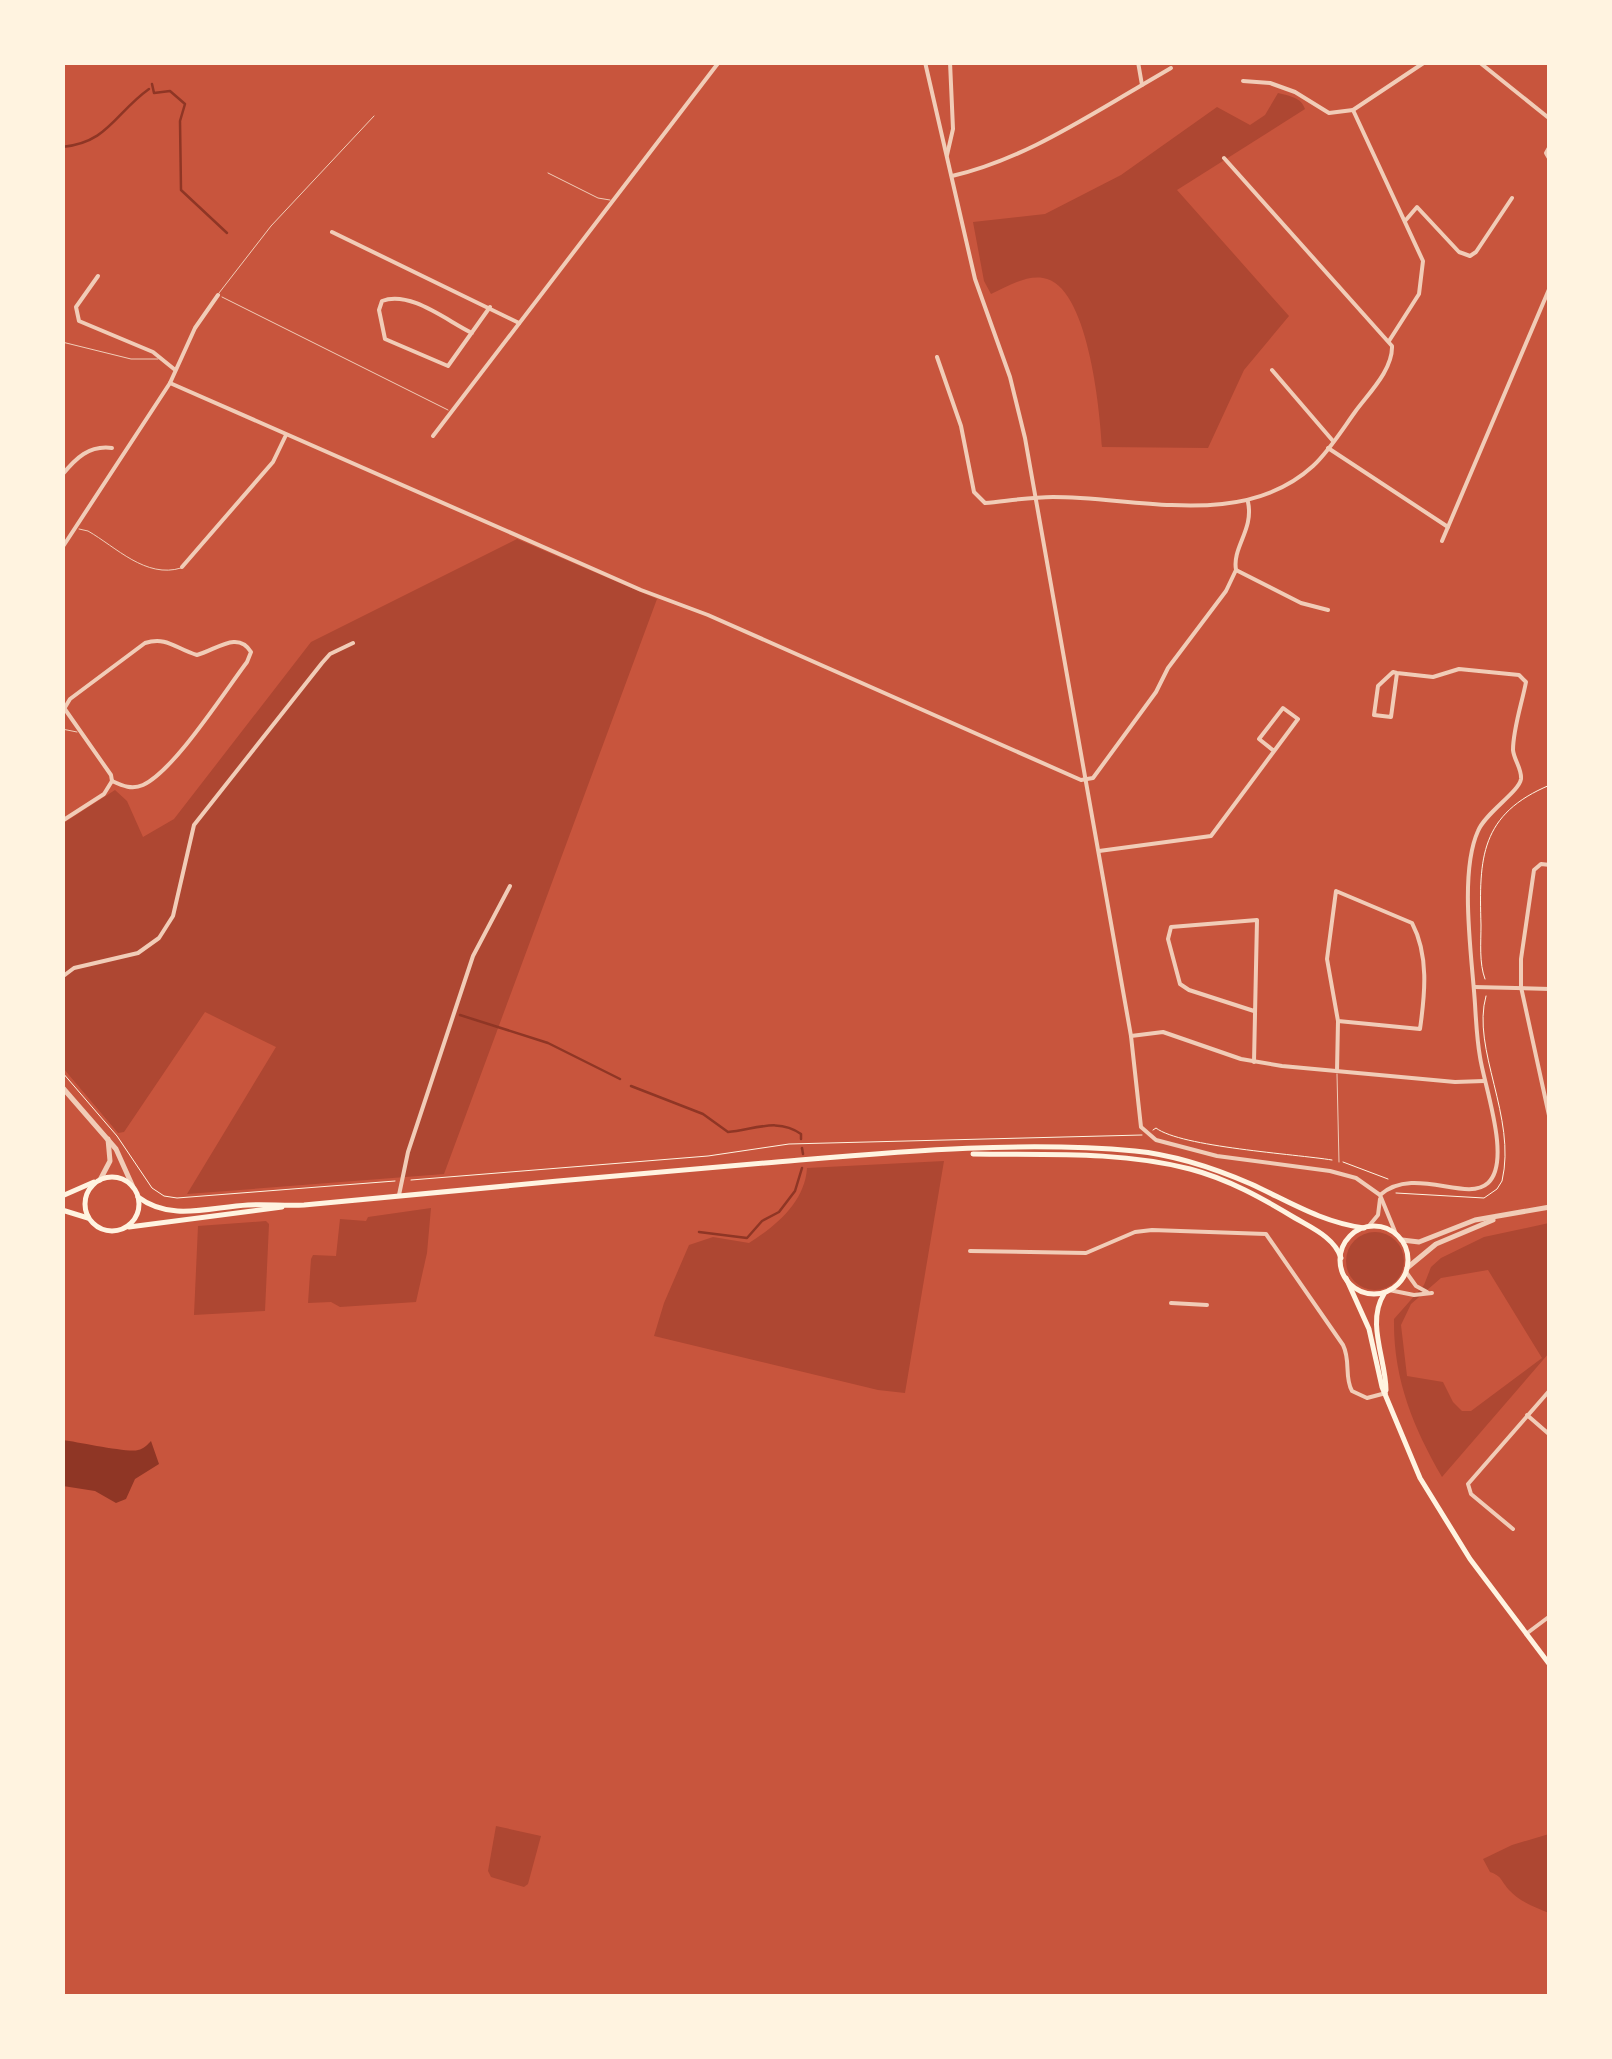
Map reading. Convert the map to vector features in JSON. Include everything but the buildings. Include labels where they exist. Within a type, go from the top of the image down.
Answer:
[{"type":"main road","points":[[138,1197],[153,1207],[172,1212],[246,1205],[285,1206],[915,1152],[1030,1148],[1163,1154],[1242,1180],[1322,1219],[1383,1227],[1402,1240],[1408,1254],[1407,1270],[1388,1291],[1377,1314],[1386,1393]]},
{"type":"main road","points":[[915,1152],[1134,1159],[1191,1169],[1235,1186],[1331,1241],[1369,1329],[1386,1393],[1420,1478],[1470,1559],[1550,1666]]},
{"type":"main road","points":[[62,1196],[98,1180],[119,1178],[133,1187],[138,1197],[138,1214],[126,1228]]},
{"type":"main road","points":[[89,1219],[85,1200],[98,1180]]},
{"type":"main road","points":[[64,1210],[89,1219],[104,1231],[272,1211],[285,1206]]},
{"type":"main road","points":[[1341,1258],[1348,1239],[1366,1227]]},
{"type":"main road","points":[[1346,1278],[1364,1292],[1388,1291]]},
{"type":"street","points":[[433,436],[719,62]]},
{"type":"street","points":[[925,62],[974,279],[1016,395],[1131,1036],[1141,1127],[1150,1136],[1217,1156],[1346,1174],[1380,1194],[1396,1234]]},
{"type":"street","points":[[948,155],[953,129],[950,62]]},
{"type":"street","points":[[1138,62],[1142,84]]},
{"type":"street","points":[[1243,81],[1270,83],[1304,96],[1329,112],[1353,110],[1425,62]]},
{"type":"street","points":[[1479,62],[1550,119]]},
{"type":"street","points":[[952,176],[1025,151],[1171,68]]},
{"type":"street","points":[[1353,110],[1422,254],[1420,294],[1389,341]]},
{"type":"street","points":[[1550,146],[1546,153],[1550,160]]},
{"type":"street","points":[[937,356],[961,426],[975,494],[984,503],[1035,498],[1170,504],[1248,502],[1300,476],[1328,448],[1388,365],[1392,352],[1389,341],[1224,158]]},
{"type":"street","points":[[1405,221],[1417,207],[1459,252],[1470,256],[1512,198]]},
{"type":"street","points":[[332,232],[519,323]]},
{"type":"street","points":[[98,276],[76,307],[79,321],[153,352],[176,371]]},
{"type":"street","points":[[1442,541],[1550,287]]},
{"type":"street","points":[[62,548],[170,383],[194,328],[218,295]]},
{"type":"street","points":[[472,333],[407,300],[393,297],[382,301],[379,310],[386,338],[448,366],[472,333],[490,307]]},
{"type":"street","points":[[1272,370],[1333,441]]},
{"type":"street","points":[[170,383],[1086,781],[1094,778],[1130,730],[1168,668],[1226,591],[1250,523],[1248,502]]},
{"type":"street","points":[[182,567],[272,462],[286,435]]},
{"type":"street","points":[[62,475],[78,456],[97,448],[112,448]]},
{"type":"street","points":[[1328,448],[1448,528]]},
{"type":"street","points":[[1236,570],[1301,603],[1328,610]]},
{"type":"street","points":[[62,820],[104,794],[112,781],[63,707],[70,699],[157,639],[197,655],[229,641],[248,646],[251,652],[247,662],[164,769],[147,784],[135,787],[112,781]]},
{"type":"street","points":[[62,977],[74,968],[153,946],[172,916],[194,825],[322,663],[353,642]]},
{"type":"street","points":[[1380,1194],[1407,1182],[1469,1188],[1489,1182],[1495,1172],[1497,1156],[1490,1102],[1476,1032],[1468,879],[1470,852],[1486,817],[1521,780],[1513,749],[1526,682],[1518,674],[1459,668],[1433,677],[1397,673],[1390,674],[1378,686],[1374,715],[1391,717],[1397,673]]},
{"type":"street","points":[[1098,852],[1212,836],[1298,719],[1283,708],[1259,739],[1274,751]]},
{"type":"street","points":[[1550,865],[1541,864],[1534,870],[1521,958],[1521,986],[1550,1120]]},
{"type":"street","points":[[399,1196],[408,1152],[473,956],[510,886]]},
{"type":"street","points":[[1336,1071],[1338,1020],[1327,959],[1336,892],[1412,922],[1420,937],[1425,992],[1420,1029],[1338,1020]]},
{"type":"street","points":[[1254,1010],[1180,984],[1168,939],[1170,927],[1257,920],[1254,1062]]},
{"type":"street","points":[[1474,987],[1550,989]]},
{"type":"street","points":[[1131,1036],[1163,1032],[1254,1062],[1455,1082],[1484,1080]]},
{"type":"street","points":[[62,1086],[106,1136],[122,1159],[133,1187]]},
{"type":"street","points":[[98,1180],[110,1161],[106,1136]]},
{"type":"street","points":[[1366,1227],[1378,1215],[1380,1194]]},
{"type":"street","points":[[1402,1240],[1420,1242],[1475,1220],[1550,1208]]},
{"type":"street","points":[[63,1220],[64,1210]]},
{"type":"street","points":[[1388,1291],[1432,1293],[1416,1286],[1407,1270],[1436,1244],[1510,1213]]},
{"type":"street","points":[[970,1251],[1086,1253],[1135,1232],[1152,1230],[1266,1234],[1343,1345],[1349,1359],[1347,1381],[1352,1391],[1367,1398],[1386,1393]]},
{"type":"street","points":[[1171,1303],[1206,1304]]},
{"type":"street","points":[[1513,1529],[1471,1494],[1468,1484],[1550,1390]]},
{"type":"street","points":[[1527,1415],[1550,1434]]},
{"type":"street","points":[[1526,1634],[1550,1616]]},
{"type":"lane","points":[[374,116],[271,226],[218,295],[452,411]]},
{"type":"lane","points":[[548,173],[598,198],[613,201]]},
{"type":"lane","points":[[62,342],[131,359],[166,361]]},
{"type":"lane","points":[[76,528],[88,531],[145,566],[163,571],[182,567]]},
{"type":"lane","points":[[62,729],[80,732]]},
{"type":"lane","points":[[1336,1071],[1339,1162]]},
{"type":"path","points":[[1392,1186],[1397,1195],[1484,1198],[1497,1190],[1502,1181],[1506,1124],[1487,1046],[1480,875],[1487,840],[1508,810],[1550,784]]},
{"type":"path","points":[[62,1072],[105,1120],[144,1178],[160,1194]]},
{"type":"shaded area","points":[[1278,93],[1298,99],[1305,109],[1177,190],[1289,316],[1244,370],[1208,448],[1102,447],[1089,351],[1071,302],[1058,285],[1043,278],[1023,280],[991,294],[984,281],[973,222],[1045,214],[1121,175],[1217,107],[1250,125],[1265,115]]},
{"type":"shaded area","points":[[517,539],[657,599],[444,1174],[187,1194],[276,1047],[205,1012],[124,1132],[118,1133],[63,1068],[62,824],[115,790],[127,801],[143,837],[174,819],[311,642]]},
{"type":"shaded area","points":[[944,1161],[905,1393],[878,1390],[654,1336],[689,1245],[713,1237],[749,1243],[779,1221],[795,1202],[807,1168]]},
{"type":"shaded area","points":[[431,1208],[427,1253],[416,1302],[340,1307],[331,1302],[308,1303],[311,1259],[313,1255],[336,1256],[340,1219],[366,1221],[368,1217]]},
{"type":"shaded area","points":[[266,1221],[269,1224],[265,1311],[194,1315],[198,1226]]},
{"type":"shaded area","points":[[1549,1223],[1549,1353],[1442,1477],[1422,1440],[1401,1382],[1394,1319],[1424,1285],[1431,1267],[1484,1237]],"holes":[[[1488,1270],[1542,1358],[1471,1411],[1462,1411],[1443,1382],[1407,1376],[1401,1325],[1411,1304],[1441,1278]]]},
{"type":"shaded area","points":[[1375,1232],[1396,1240],[1404,1261],[1396,1282],[1375,1290],[1354,1282],[1346,1261],[1354,1240]]},
{"type":"shaded area","points":[[63,1440],[133,1451],[151,1441],[159,1464],[135,1479],[126,1499],[116,1503],[95,1491],[63,1486]]},
{"type":"shaded area","points":[[496,1826],[541,1836],[524,1887],[491,1877],[488,1871]]},
{"type":"shaded area","points":[[1549,1834],[1550,1913],[1513,1894],[1490,1872],[1483,1859]]},
{"type":"waterway","points":[[152,84],[154,93],[170,91],[185,104],[180,121],[181,190],[227,233]]},
{"type":"waterway","points":[[62,147],[101,133],[149,89]]},
{"type":"waterway","points":[[460,1015],[548,1043],[620,1079]]},
{"type":"waterway","points":[[631,1086],[703,1114],[728,1132],[774,1125],[792,1129],[801,1134],[801,1139]]},
{"type":"waterway","points":[[802,1148],[803,1154]]},
{"type":"waterway","points":[[699,1232],[747,1238],[762,1221],[779,1212],[795,1191],[802,1168]]}]
